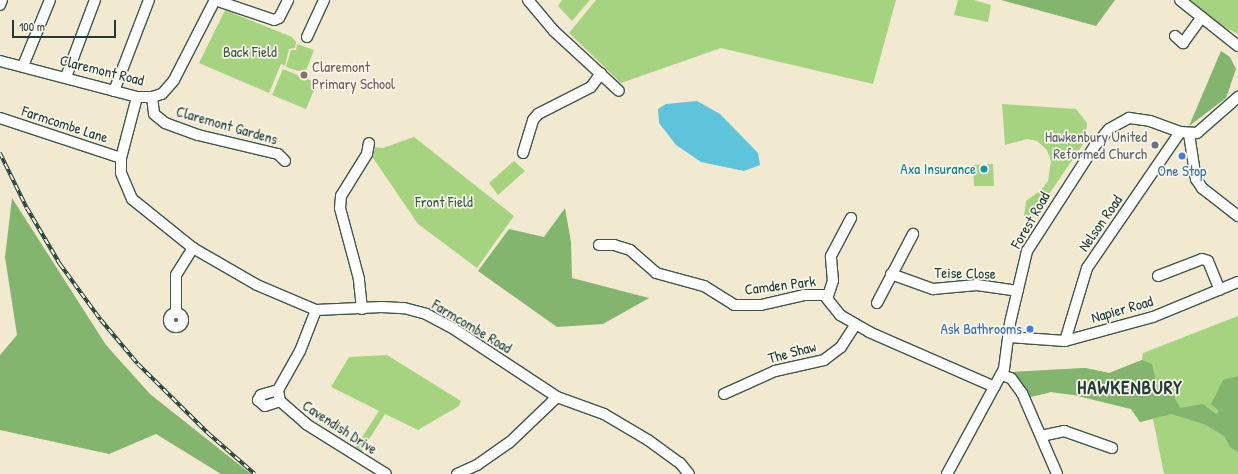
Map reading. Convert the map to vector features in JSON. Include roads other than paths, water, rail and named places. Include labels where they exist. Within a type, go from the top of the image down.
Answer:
[{"type":"street","points":[[0,5],[2,0]]},
{"type":"street","points":[[23,66],[50,0]]},
{"type":"street","points":[[66,77],[95,0]]},
{"type":"street","points":[[114,91],[149,0]]},
{"type":"street","points":[[215,0],[274,20],[279,18],[288,0]]},
{"type":"street","name":"Claremont Road","points":[[0,60],[137,97],[152,97],[162,94],[174,80],[215,0]]},
{"type":"street","points":[[307,36],[324,0]]},
{"type":"street","points":[[528,0],[554,31],[601,73],[619,92]]},
{"type":"street","points":[[1180,0],[1238,46]]},
{"type":"street","points":[[1174,36],[1183,43],[1202,17]]},
{"type":"street","points":[[523,153],[533,120],[538,114],[564,102],[582,99],[601,73]]},
{"type":"street","name":"Farmcombe Road","points":[[137,97],[121,158],[121,173],[132,199],[193,248],[257,285],[316,310],[404,308],[426,314],[454,329],[557,397],[604,414],[648,440],[680,463],[689,474]]},
{"type":"street","name":"Claremont Gardens","points":[[152,97],[154,114],[165,123],[198,135],[278,154],[285,161]]},
{"type":"street","points":[[1238,97],[1208,125],[1197,133],[1185,133],[1196,179],[1202,188],[1238,216]]},
{"type":"street","name":"Farmcombe Lane","points":[[0,118],[121,158]]},
{"type":"street","name":"Forest Road","points":[[947,474],[1001,375],[1027,251],[1094,147],[1109,129],[1123,120],[1138,118],[1185,133]]},
{"type":"street","name":"Nelson Road","points":[[1065,341],[1087,268],[1185,133]]},
{"type":"street","points":[[362,309],[359,279],[340,208],[341,196],[368,154],[369,143]]},
{"type":"street","points":[[828,296],[833,280],[831,256],[851,225]]},
{"type":"street","points":[[877,303],[891,274],[903,257],[913,234]]},
{"type":"street","name":"Camden Park","points":[[605,242],[630,250],[656,273],[704,286],[734,305],[761,305],[814,294],[828,296],[840,315],[888,342],[995,387]]},
{"type":"street","points":[[176,313],[176,274],[193,248]]},
{"type":"street","points":[[1158,276],[1202,259],[1208,261],[1220,290]]},
{"type":"street","name":"Teise Close","points":[[891,274],[933,289],[977,285],[1018,291]]},
{"type":"street","name":"Napier Road","points":[[1009,337],[1065,341],[1153,317],[1238,282]]},
{"type":"street","points":[[278,390],[300,351],[316,310]]},
{"type":"street","name":"The Shaw","points":[[723,393],[775,371],[824,360],[841,347],[856,324]]},
{"type":"street","points":[[1001,375],[1011,378],[1017,384],[1057,474]]},
{"type":"street","name":"Cavendish Drive","points":[[280,401],[265,406],[258,400],[261,395],[278,390],[280,401],[306,424],[386,474]]},
{"type":"street","points":[[457,474],[477,465],[509,443],[557,397]]},
{"type":"street","points":[[1041,436],[1064,431],[1112,448]]},
{"type":"water","points":[[697,101],[720,114],[758,153],[760,165],[744,171],[701,162],[676,145],[659,123],[658,109],[666,104]]},
{"type":"railway","points":[[0,153],[27,208],[60,264],[101,320],[138,364],[208,433],[255,474]]},
{"type":"place","name":"Claremont Primary School","points":[[304,75]]},
{"type":"place","name":"Hawkenbury United Reformed Church","points":[[1155,145]]},
{"type":"place","name":"One Stop","points":[[1182,156]]},
{"type":"place","name":"Axa Insurance","points":[[984,169]]},
{"type":"place","name":"Ask Bathrooms","points":[[1030,329]]},
{"type":"district","name":"HAWKENBURY","points":[[1130,388]]},
{"type":"park label","name":"Back Field","points":[[250,52]]},
{"type":"park label","name":"Front Field","points":[[444,202]]}]
